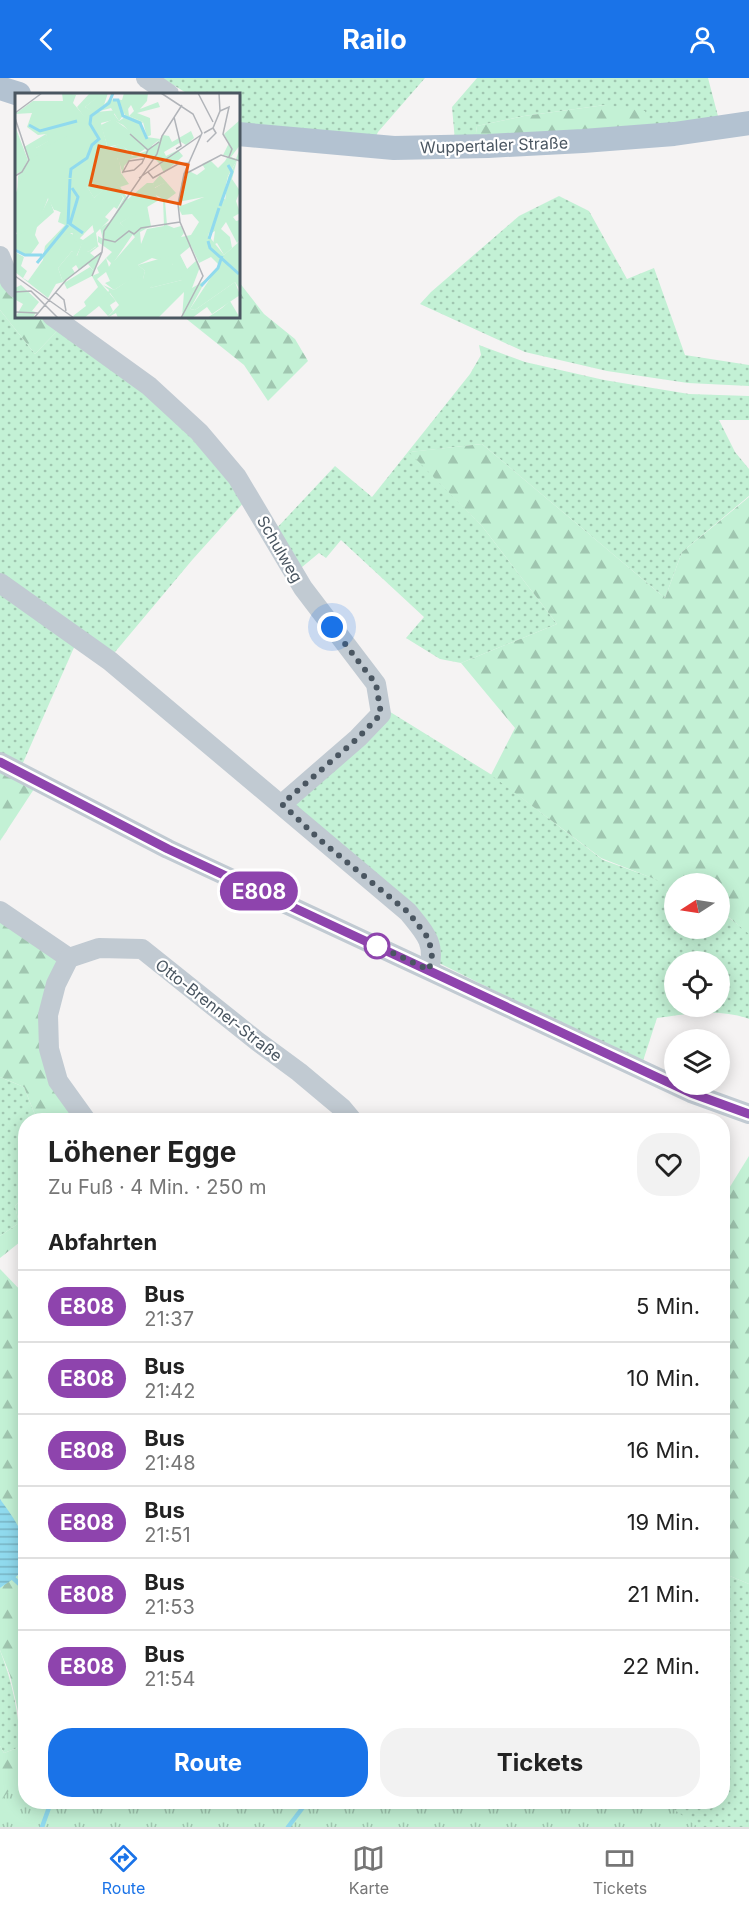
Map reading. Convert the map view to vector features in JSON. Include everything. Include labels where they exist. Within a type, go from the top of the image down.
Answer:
[{"type":"main road","points":[[0,88],[16,93]]},
{"type":"main road","name":"Wuppertaler Straße","points":[[240,134],[394,148],[488,146],[666,134],[749,123]]},
{"type":"street","points":[[146,78],[168,93]]},
{"type":"street","points":[[0,256],[15,287]]},
{"type":"street","name":"Schulweg","points":[[55,318],[149,386],[199,432],[237,477],[303,588],[376,684],[381,714],[358,738],[282,804]]},
{"type":"street","points":[[0,583],[110,661],[408,912],[429,939],[432,957],[429,970]]},
{"type":"street","points":[[0,762],[168,849],[691,1093],[749,1114]]},
{"type":"street","points":[[0,911],[69,958],[56,984],[48,1015],[50,1049],[58,1081],[81,1113]]},
{"type":"street","name":"Otto-Brenner-Straße","points":[[69,958],[99,948],[142,949],[299,1072],[346,1113]]},
{"type":"green space","points":[[162,78],[425,78],[378,132],[374,140],[240,125],[240,93],[186,93]]},
{"type":"green space","points":[[477,78],[708,78],[719,120],[648,128],[605,105],[524,116],[477,126],[475,140],[455,141],[452,107]]},
{"type":"green space","points":[[605,105],[645,111],[648,128],[475,140],[477,126],[524,116]]},
{"type":"green space","points":[[559,196],[589,211],[627,279],[654,268],[685,355],[749,365],[749,386],[688,383],[607,371],[525,352],[420,304],[519,216]]},
{"type":"green space","points":[[0,266],[15,292],[15,318],[45,318],[61,327],[35,354],[0,310]]},
{"type":"green space","points":[[240,283],[264,314],[295,339],[308,361],[268,401],[244,365],[185,318],[240,318]]},
{"type":"green space","points":[[0,310],[35,354],[61,327],[148,389],[246,500],[110,658],[0,578]]},
{"type":"green space","points":[[479,345],[525,362],[604,380],[689,394],[749,396],[749,420],[719,420],[735,452],[749,469],[749,496],[682,552],[665,598],[482,444],[410,452],[482,526],[557,624],[461,663],[440,659],[406,638],[424,617],[341,540],[326,558],[319,553],[296,572],[275,530],[335,466],[372,497],[470,374],[481,355]]},
{"type":"green space","points":[[482,444],[665,598],[682,552],[749,497],[749,934],[730,918],[730,873],[664,873],[664,883],[601,858],[491,775],[515,728],[461,663],[557,624],[482,526],[409,452]]},
{"type":"green space","points":[[0,589],[76,643],[22,765],[0,754]]},
{"type":"green space","points":[[387,710],[492,775],[603,860],[664,882],[664,939],[730,939],[730,919],[749,933],[749,1019],[730,1015],[730,951],[664,951],[666,1017],[657,1018],[643,1061],[589,1038],[439,963],[437,951],[289,804]]},
{"type":"green space","points":[[0,770],[34,789],[0,841]]},
{"type":"green space","points":[[0,920],[58,960],[42,1007],[75,1113],[34,1113],[24,1087],[0,1077]]},
{"type":"green space","points":[[0,1077],[24,1087],[34,1113],[18,1113],[18,1203],[15,1206],[18,1224],[0,1236]]},
{"type":"green space","points":[[749,1156],[749,1584],[730,1576],[730,1187]]},
{"type":"green space","points":[[18,1203],[18,1219],[15,1206]]},
{"type":"green space","points":[[18,1224],[18,1244],[0,1258],[0,1236]]},
{"type":"green space","points":[[0,1269],[18,1288],[18,1529],[0,1499]]},
{"type":"green space","points":[[18,1574],[18,1711],[10,1675],[0,1650],[0,1588]]},
{"type":"green space","points":[[730,1576],[749,1584],[749,1827],[688,1827],[666,1809],[730,1809]]},
{"type":"green space","points":[[0,1650],[14,1697],[18,1722],[18,1748],[4,1753],[0,1746]]},
{"type":"green space","points":[[0,1746],[4,1753],[18,1748],[18,1809],[474,1809],[0,1827]]},
{"type":"green space","points":[[18,1780],[18,1809],[674,1809],[698,1827],[0,1827],[0,1802]]},
{"type":"water","points":[[0,1499],[18,1527],[18,1575],[0,1588]]},
{"type":"waterway","points":[[13,1578],[18,1583]]},
{"type":"waterway","points":[[42,1827],[48,1809]]},
{"type":"waterway","points":[[288,1827],[302,1809]]},
{"type":"bus line","name":"E808","points":[[0,762],[168,849],[691,1093],[749,1114]]},
{"type":"route","points":[[332,627],[376,684],[381,714],[358,738],[282,804],[320,840],[361,871],[408,912],[429,939],[432,957],[429,970],[374,944],[377,946]]}]
